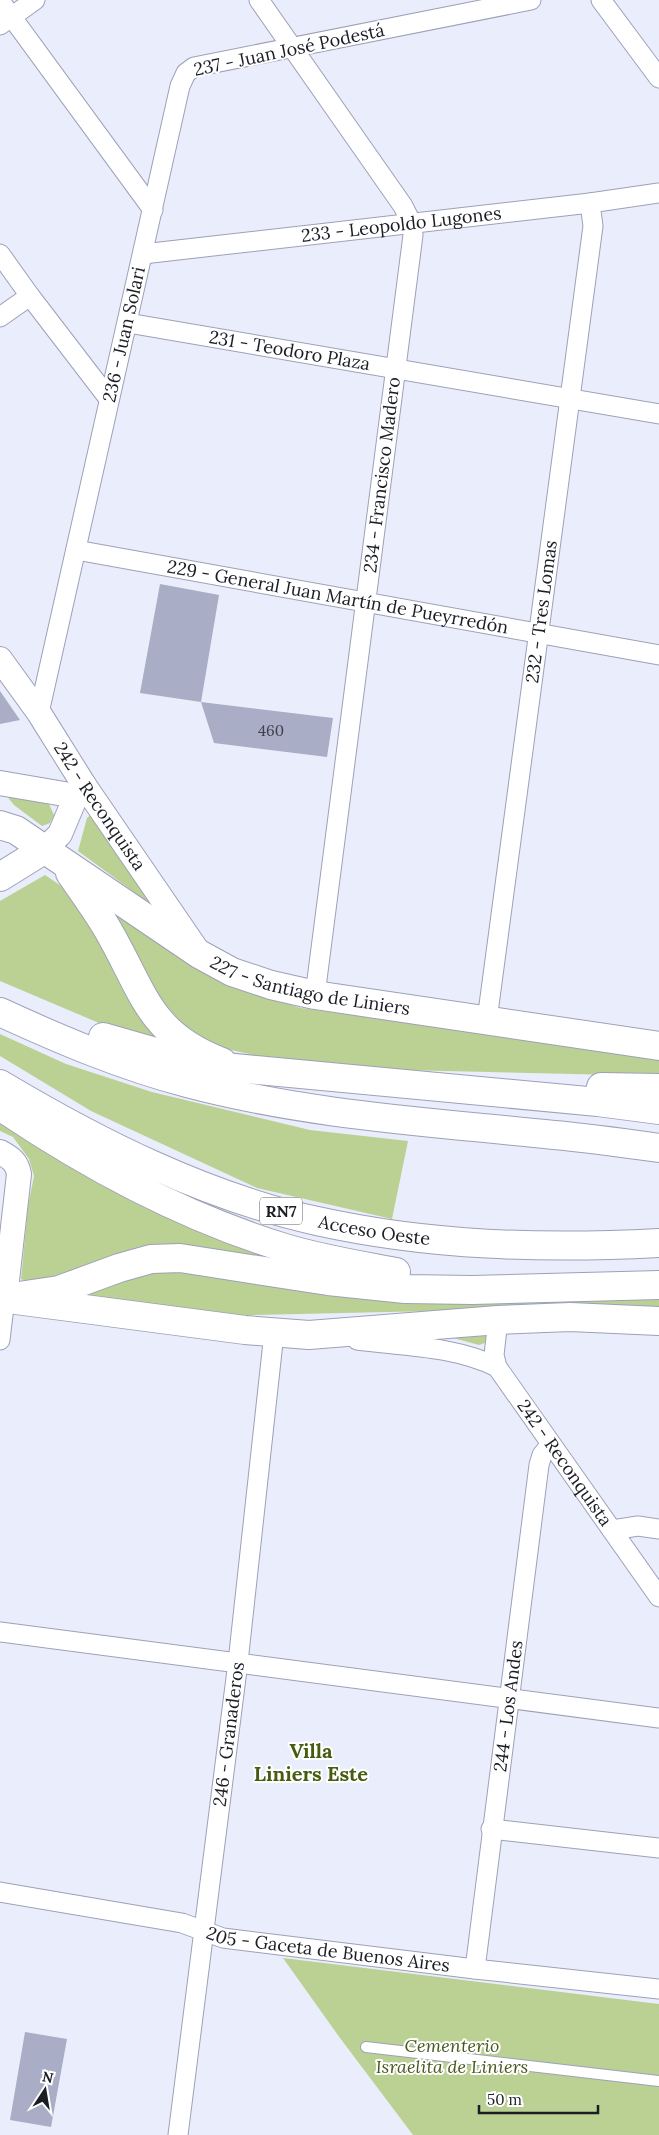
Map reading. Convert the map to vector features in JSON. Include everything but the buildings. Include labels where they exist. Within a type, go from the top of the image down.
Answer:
[{"type":"main road","name":"227 - Santiago de Liniers","points":[[5,825],[53,855],[199,954],[232,972],[271,985],[315,995],[659,1046]]},
{"type":"main road","points":[[0,877],[53,855],[108,930],[138,991],[174,1037],[192,1049],[242,1069]]},
{"type":"main road","points":[[0,1002],[128,1045],[187,1062],[242,1069],[598,1102],[659,1110]]},
{"type":"main road","points":[[0,1012],[61,1040],[115,1061],[187,1083],[261,1100],[381,1119],[556,1135],[659,1148]]},
{"type":"main road","points":[[395,1083],[659,1088]]},
{"type":"main road","name":"Acceso Oeste","points":[[0,1084],[52,1115],[131,1156],[259,1205],[316,1221],[380,1233],[497,1245],[588,1247],[659,1243]]},
{"type":"main road","points":[[0,1106],[42,1134],[103,1169],[165,1200],[244,1234],[312,1254],[404,1273],[540,1288]]},
{"type":"main road","points":[[2,1298],[59,1290],[119,1268],[150,1260],[180,1258],[328,1281],[405,1289],[472,1290],[659,1285]]},
{"type":"main road","points":[[2,1298],[274,1333],[309,1334],[498,1320],[570,1317],[659,1321]]},
{"type":"street","points":[[6,22],[36,0]]},
{"type":"street","points":[[259,0],[403,206],[412,224]]},
{"type":"street","name":"237 - Juan José Podestá","points":[[153,210],[180,86],[186,73],[194,67],[531,0]]},
{"type":"street","points":[[601,0],[659,78]]},
{"type":"street","points":[[0,1],[6,22],[153,210]]},
{"type":"street","name":"233 - Leopoldo Lugones","points":[[143,254],[590,203],[659,193]]},
{"type":"street","name":"232 - Tres Lomas","points":[[487,1020],[568,399],[593,226],[590,203]]},
{"type":"street","name":"236 - Juan Solari","points":[[39,713],[153,210]]},
{"type":"street","name":"234 - Francisco Madero","points":[[315,995],[396,369],[412,224]]},
{"type":"street","points":[[0,254],[109,399]]},
{"type":"street","points":[[0,316],[30,296]]},
{"type":"street","name":"231 - Teodoro Plaza","points":[[128,323],[659,414]]},
{"type":"street","name":"229 - General Juan Martín de Pueyrredón","points":[[76,550],[659,655]]},
{"type":"street","name":"242 - Reconquista","points":[[0,659],[39,713],[80,791],[199,954]]},
{"type":"street","points":[[0,783],[80,791],[53,855]]},
{"type":"street","points":[[0,1340],[2,1298],[19,1174],[9,1159]]},
{"type":"street","points":[[497,1368],[494,1355],[498,1320]]},
{"type":"street","name":"246 - Granaderos","points":[[178,2135],[238,1662],[274,1333]]},
{"type":"street","points":[[309,1334],[457,1352],[474,1356],[497,1368]]},
{"type":"street","name":"242 - Reconquista","points":[[497,1368],[659,1597]]},
{"type":"street","name":"244 - Los Andes","points":[[475,1969],[491,1830],[510,1699],[539,1465],[542,1455],[550,1445]]},
{"type":"street","points":[[612,1530],[638,1526],[659,1529]]},
{"type":"street","points":[[0,1632],[659,1718]]},
{"type":"street","points":[[491,1830],[659,1848]]},
{"type":"street","name":"205 - Gaceta de Buenos Aires","points":[[0,1892],[182,1923],[223,1938],[475,1969],[659,1989]]},
{"type":"lane","points":[[366,2047],[659,2081]]},
{"type":"green space","points":[[6,795],[48,802],[54,815],[50,823],[42,826],[14,805]]},
{"type":"green space","points":[[94,812],[153,902],[145,900],[78,851],[87,818]]},
{"type":"green space","points":[[45,875],[70,892],[158,1036],[157,1041],[99,1023],[0,981],[0,901]]},
{"type":"green space","points":[[90,889],[237,988],[301,1008],[659,1058],[659,1076],[401,1070],[279,1060],[221,1048],[181,1027],[147,986]]},
{"type":"green space","points":[[0,1034],[66,1064],[152,1092],[310,1130],[408,1141],[392,1219],[257,1188],[91,1111],[0,1056]]},
{"type":"green space","points":[[0,1118],[33,1140],[405,1283],[189,1255],[32,1284],[21,1279],[28,1206],[34,1176],[29,1159],[13,1137],[0,1131]]},
{"type":"green space","points":[[162,1266],[659,1297],[659,1306],[205,1316],[77,1297]]},
{"type":"green space","points":[[490,1330],[485,1343],[479,1345],[453,1338],[453,1336]]},
{"type":"green space","name":"Cementerio Israelita de Liniers","points":[[283,1958],[659,2004],[659,2135],[413,2135]]},
{"type":"district","name":"Villa Liniers Este","points":[[311,1762]]}]
